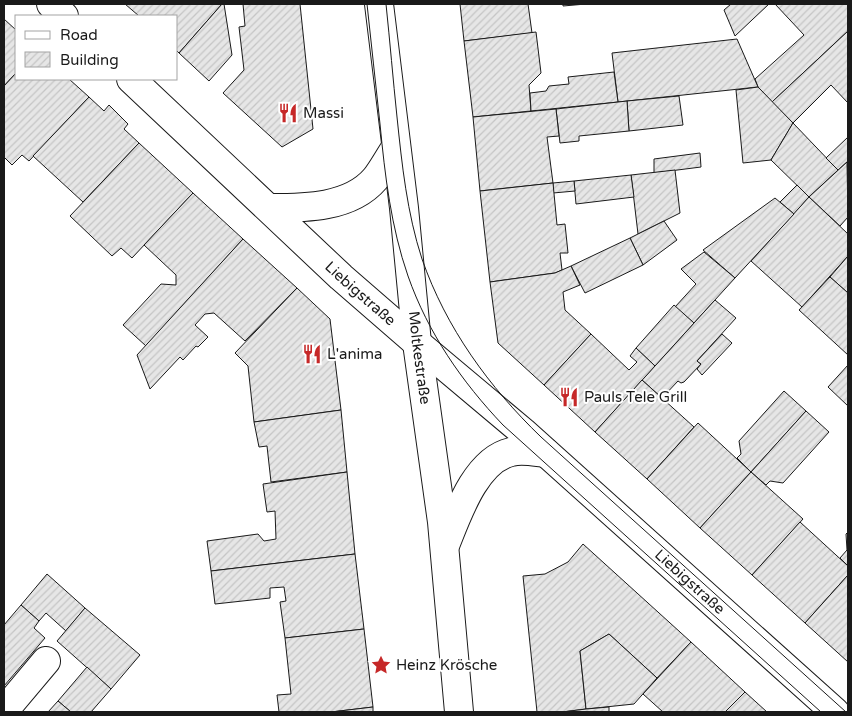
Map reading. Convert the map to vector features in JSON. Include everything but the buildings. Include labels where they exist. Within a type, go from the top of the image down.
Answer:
[{"type":"street","points":[[51,4],[63,15]]},
{"type":"street","name":"Moltkestraße","points":[[379,4],[417,343],[444,546],[460,712]]},
{"type":"street","name":"Liebigstraße","points":[[132,80],[342,277],[546,453],[835,712]]},
{"type":"street","points":[[270,208],[310,208],[348,197],[374,180],[396,147]]},
{"type":"street","points":[[444,546],[471,485],[488,466],[511,452],[546,453]]},
{"type":"street","points":[[4,710],[46,662]]},
{"type":"tram line","points":[[367,4],[384,163],[397,239],[416,297],[448,356],[474,392],[503,425],[821,712]]},
{"type":"tram line","points":[[386,4],[401,153],[412,224],[422,259],[432,284],[456,332],[487,377],[541,437],[846,712]]},
{"type":"place","name":"Massi","points":[[288,113]]},
{"type":"place","name":"L'anima","points":[[312,354]]},
{"type":"place","name":"Pauls Tele Grill","points":[[569,397]]},
{"type":"place","name":"Heinz Krösche","points":[[381,665]]}]
